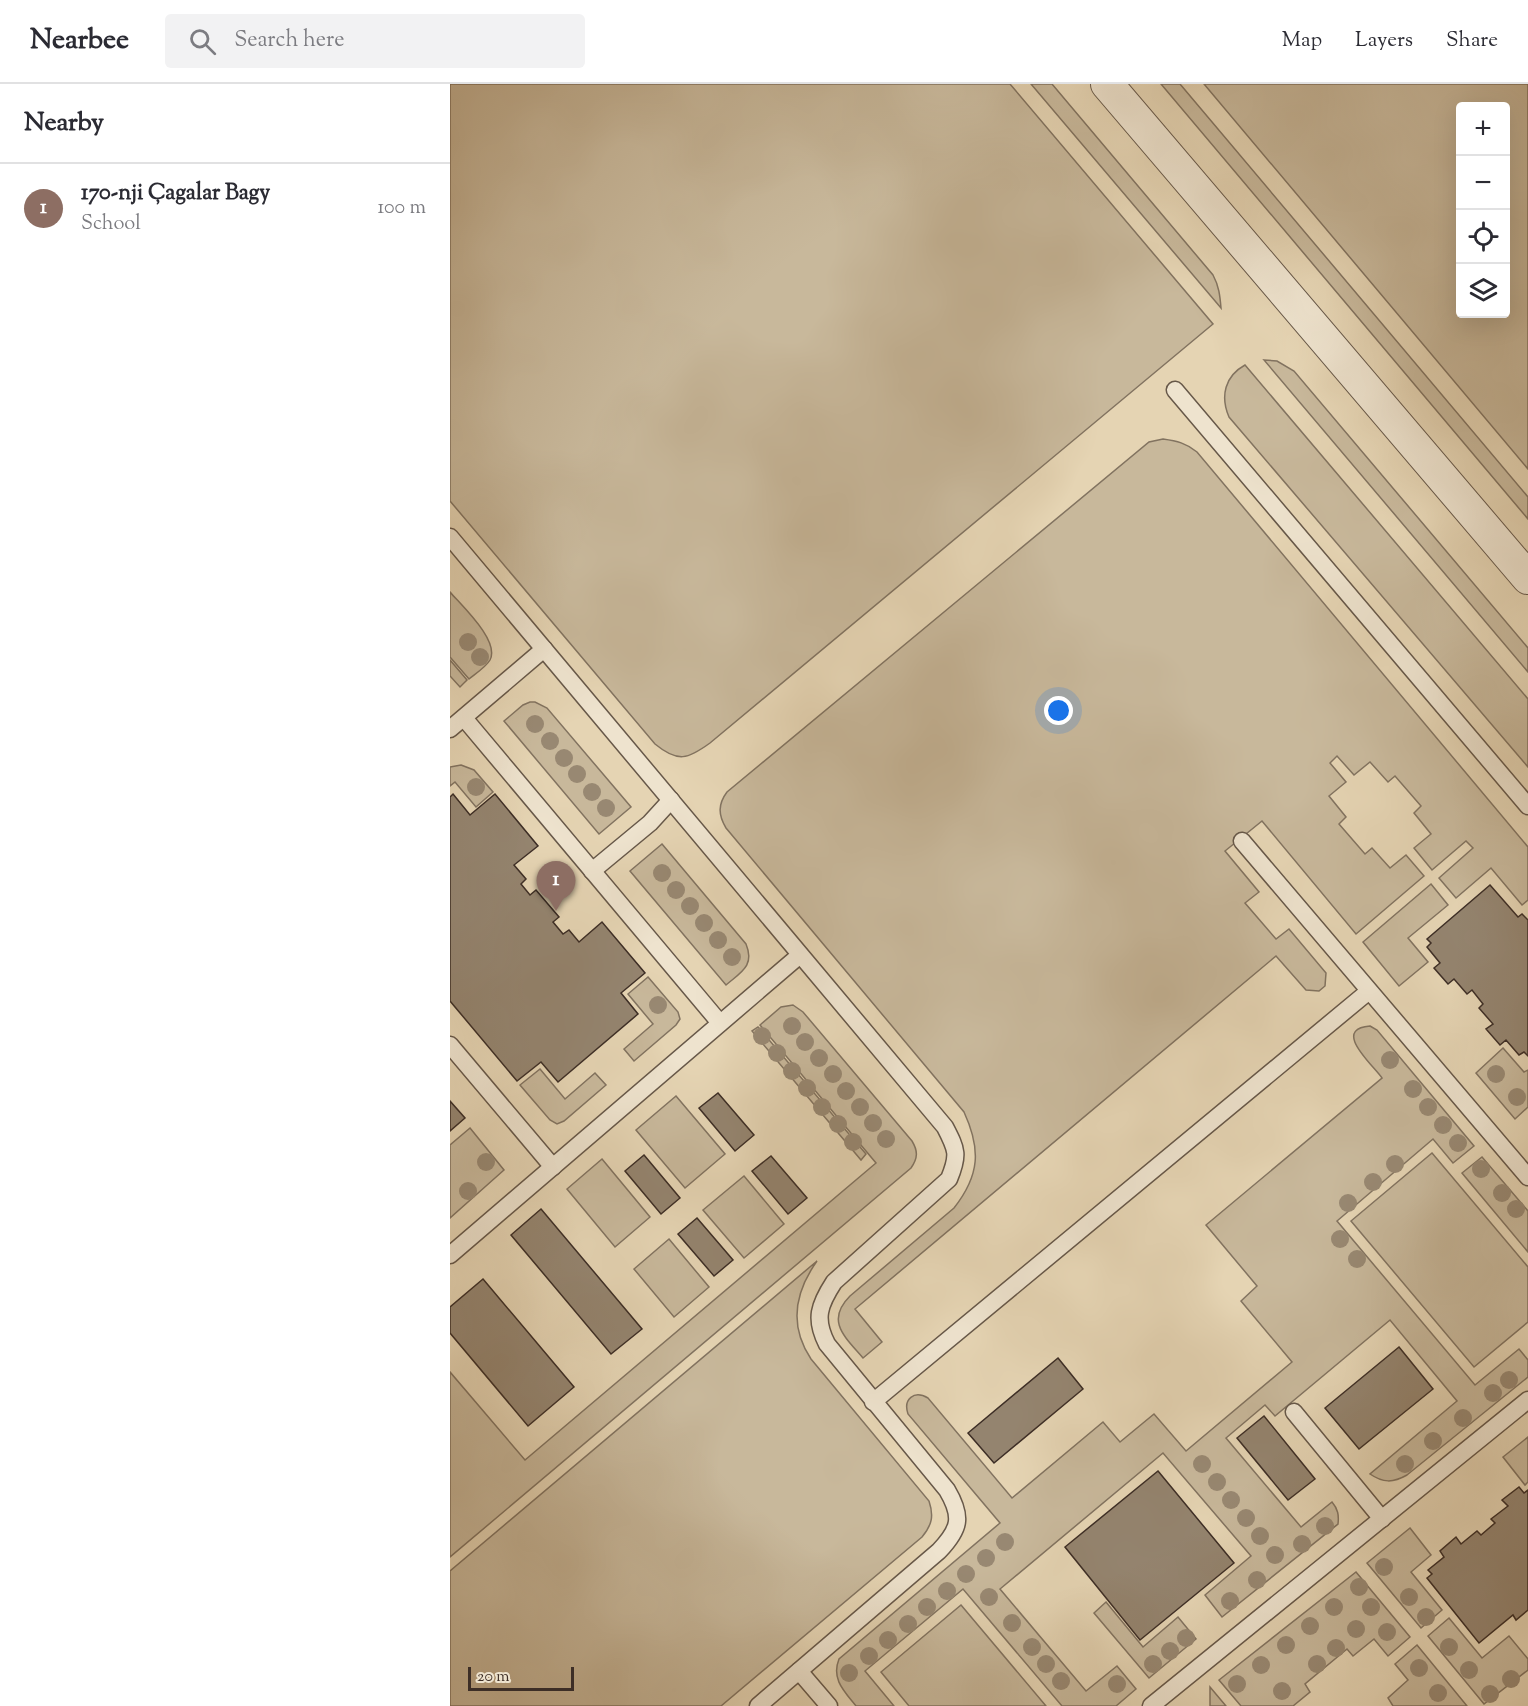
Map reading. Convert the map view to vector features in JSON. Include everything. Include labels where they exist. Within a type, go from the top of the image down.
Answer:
[{"type":"street","points":[[1107,84],[1528,578]]},
{"type":"lane","points":[[1175,390],[1528,806]]},
{"type":"lane","points":[[450,537],[945,1127],[954,1143],[957,1161],[949,1179],[834,1282],[824,1298],[819,1316],[819,1329],[827,1344],[873,1402],[947,1490],[956,1504],[958,1520],[952,1537],[939,1551],[758,1706]]},
{"type":"lane","points":[[450,729],[544,650]]},
{"type":"lane","points":[[464,718],[720,1023]]},
{"type":"lane","points":[[592,871],[650,823],[671,800]]},
{"type":"lane","points":[[1242,841],[1528,1177]]},
{"type":"lane","points":[[450,1255],[800,955]]},
{"type":"lane","points":[[873,1402],[1369,991]]},
{"type":"lane","points":[[450,1045],[553,1167]]},
{"type":"lane","points":[[1151,1706],[1173,1700],[1382,1519],[1528,1400]]},
{"type":"lane","points":[[1294,1412],[1382,1519]]},
{"type":"lane","points":[[800,1671],[829,1706]]},
{"type":"shaded area","points":[[450,84],[1010,84],[1213,324],[710,743],[695,753],[683,757],[670,754],[655,744],[450,501]]},
{"type":"shaded area","points":[[1031,84],[1052,84],[1213,275],[1220,295],[1221,308]]},
{"type":"shaded area","points":[[1161,84],[1180,84],[1528,497],[1528,519]]},
{"type":"shaded area","points":[[1204,84],[1528,84],[1528,469]]},
{"type":"shaded area","points":[[1264,360],[1277,361],[1294,371],[1528,648],[1528,672]]},
{"type":"shaded area","points":[[1245,365],[1528,699],[1528,767],[1229,417],[1225,402],[1226,387],[1233,375]]},
{"type":"shaded area","points":[[1163,439],[1189,446],[1197,452],[1528,847],[1528,900],[1522,905],[1491,868],[1456,898],[1439,878],[1473,848],[1466,841],[1432,870],[1414,848],[1431,834],[1414,813],[1421,806],[1395,776],[1388,782],[1370,762],[1354,775],[1337,756],[1330,763],[1346,782],[1329,796],[1346,817],[1339,824],[1365,854],[1372,848],[1390,868],[1406,855],[1424,876],[1356,934],[1262,821],[1225,851],[1259,892],[1245,903],[1276,939],[1289,929],[1326,973],[1325,986],[1319,991],[1306,990],[1276,956],[855,1309],[882,1342],[863,1358],[844,1336],[838,1321],[839,1313],[850,1296],[954,1208],[963,1196],[975,1162],[970,1125],[964,1112],[726,828],[720,814],[722,801],[727,792],[1149,442]]},
{"type":"shaded area","points":[[450,592],[485,634],[492,652],[488,663],[469,679],[450,657]]},
{"type":"shaded area","points":[[450,660],[467,680],[460,687],[450,676]]},
{"type":"shaded area","points":[[530,702],[547,708],[631,807],[599,834],[504,721]]},
{"type":"shaded area","points":[[461,765],[474,770],[493,792],[476,807],[455,782],[450,786],[450,767]]},
{"type":"shaded area","points":[[662,844],[746,944],[748,963],[726,985],[630,871]]},
{"type":"shaded area","points":[[1431,884],[1448,905],[1408,938],[1428,962],[1399,986],[1363,942]]},
{"type":"shaded area","points":[[648,977],[678,1012],[680,1019],[634,1061],[624,1049],[653,1024],[628,994]]},
{"type":"shaded area","points":[[793,1005],[803,1012],[912,1141],[916,1158],[911,1168],[450,1557],[450,1372],[525,1460],[876,1163],[760,1025],[781,1007]]},
{"type":"shaded area","points":[[1370,1026],[1377,1030],[1474,1146],[1453,1163],[1433,1139],[1337,1221],[1475,1385],[1519,1349],[1528,1360],[1528,1377],[1407,1475],[1393,1481],[1379,1479],[1370,1474],[1457,1401],[1390,1320],[1275,1416],[1265,1405],[1226,1438],[1301,1527],[1332,1502],[1338,1512],[1338,1524],[1222,1617],[1205,1595],[1251,1556],[1163,1453],[1000,1589],[1086,1691],[1117,1666],[1136,1689],[1116,1706],[1062,1706],[963,1589],[865,1671],[894,1706],[856,1706],[843,1690],[838,1679],[839,1659],[1000,1523],[908,1414],[908,1400],[918,1395],[928,1398],[1012,1498],[1103,1422],[1120,1442],[1154,1414],[1186,1451],[1292,1362],[1241,1301],[1257,1286],[1206,1225],[1382,1078],[1364,1057],[1354,1040],[1354,1034],[1359,1029]]},
{"type":"shaded area","points":[[758,1027],[866,1154],[861,1160],[752,1031]]},
{"type":"shaded area","points":[[1503,1048],[1524,1072],[1528,1070],[1528,1107],[1515,1119],[1476,1073]]},
{"type":"shaded area","points":[[540,1069],[565,1099],[595,1073],[606,1085],[564,1121],[557,1124],[550,1120],[520,1085]]},
{"type":"shaded area","points":[[676,1096],[725,1154],[685,1188],[636,1130]]},
{"type":"shaded area","points":[[470,1128],[504,1170],[450,1218],[450,1145]]},
{"type":"shaded area","points":[[1432,1153],[1528,1267],[1528,1322],[1474,1367],[1351,1221]]},
{"type":"shaded area","points":[[1482,1157],[1528,1211],[1528,1252],[1462,1173]]},
{"type":"shaded area","points":[[602,1159],[650,1217],[615,1247],[567,1189]]},
{"type":"shaded area","points":[[744,1176],[784,1224],[744,1258],[703,1210]]},
{"type":"shaded area","points":[[669,1239],[709,1287],[674,1317],[634,1269]]},
{"type":"shaded area","points":[[817,1261],[804,1285],[798,1309],[797,1322],[804,1347],[811,1359],[929,1501],[931,1520],[922,1537],[721,1706],[450,1706],[450,1571]]},
{"type":"shaded area","points":[[1528,1437],[1528,1482],[1525,1485],[1503,1457]]},
{"type":"shaded area","points":[[1410,1528],[1431,1555],[1411,1572],[1442,1610],[1421,1628],[1367,1563]]},
{"type":"shaded area","points":[[1356,1572],[1410,1637],[1388,1656],[1374,1639],[1353,1656],[1347,1649],[1305,1684],[1310,1692],[1293,1706],[1241,1706],[1219,1680]]},
{"type":"shaded area","points":[[1106,1602],[1143,1647],[1178,1617],[1196,1639],[1149,1678],[1094,1613]]},
{"type":"shaded area","points":[[961,1605],[1046,1706],[909,1706],[881,1672]]},
{"type":"shaded area","points":[[1449,1618],[1482,1658],[1509,1636],[1528,1659],[1528,1670],[1484,1704],[1428,1636]]},
{"type":"shaded area","points":[[1417,1645],[1467,1706],[1393,1706],[1388,1698],[1408,1680],[1395,1664]]},
{"type":"shaded area","points":[[1210,1687],[1226,1706],[1210,1706]]},
{"type":"building","points":[[453,794],[470,815],[495,794],[538,846],[514,865],[526,879],[521,884],[530,895],[536,890],[559,917],[553,922],[563,934],[569,930],[579,942],[602,922],[645,973],[621,993],[638,1014],[558,1082],[541,1062],[517,1081],[450,1001],[450,797]]},
{"type":"building","points":[[1490,885],[1518,917],[1522,914],[1528,920],[1528,1056],[1524,1052],[1519,1055],[1506,1040],[1500,1045],[1486,1029],[1493,1024],[1479,1008],[1483,1004],[1472,990],[1467,994],[1454,979],[1448,984],[1434,968],[1440,963],[1427,947],[1431,943],[1427,939]]},
{"type":"building","points":[[718,1093],[754,1135],[735,1151],[699,1108]]},
{"type":"building","points":[[450,1101],[465,1118],[450,1131]]},
{"type":"building","points":[[644,1155],[680,1198],[661,1214],[625,1171]]},
{"type":"building","points":[[771,1156],[807,1198],[788,1214],[752,1171]]},
{"type":"building","points":[[541,1209],[642,1329],[611,1354],[511,1235]]},
{"type":"building","points":[[697,1218],[733,1260],[714,1276],[678,1234]]},
{"type":"building","points":[[483,1279],[574,1387],[528,1426],[450,1333],[450,1307]]},
{"type":"building","points":[[1399,1347],[1433,1389],[1359,1449],[1325,1408]]},
{"type":"building","points":[[1058,1358],[1083,1389],[994,1463],[968,1433]]},
{"type":"building","points":[[1264,1416],[1315,1479],[1288,1500],[1237,1438]]},
{"type":"building","points":[[1158,1471],[1234,1563],[1140,1640],[1065,1547]]},
{"type":"building","points":[[1519,1487],[1524,1493],[1528,1490],[1528,1610],[1516,1620],[1513,1615],[1479,1643],[1427,1578],[1432,1574],[1428,1570],[1444,1557],[1440,1551],[1456,1537],[1461,1544],[1477,1531],[1481,1535],[1495,1523],[1491,1519],[1508,1506],[1502,1500]]},
{"type":"place","name":"170-nji Çagalar Bagy","points":[[556,911]]}]
